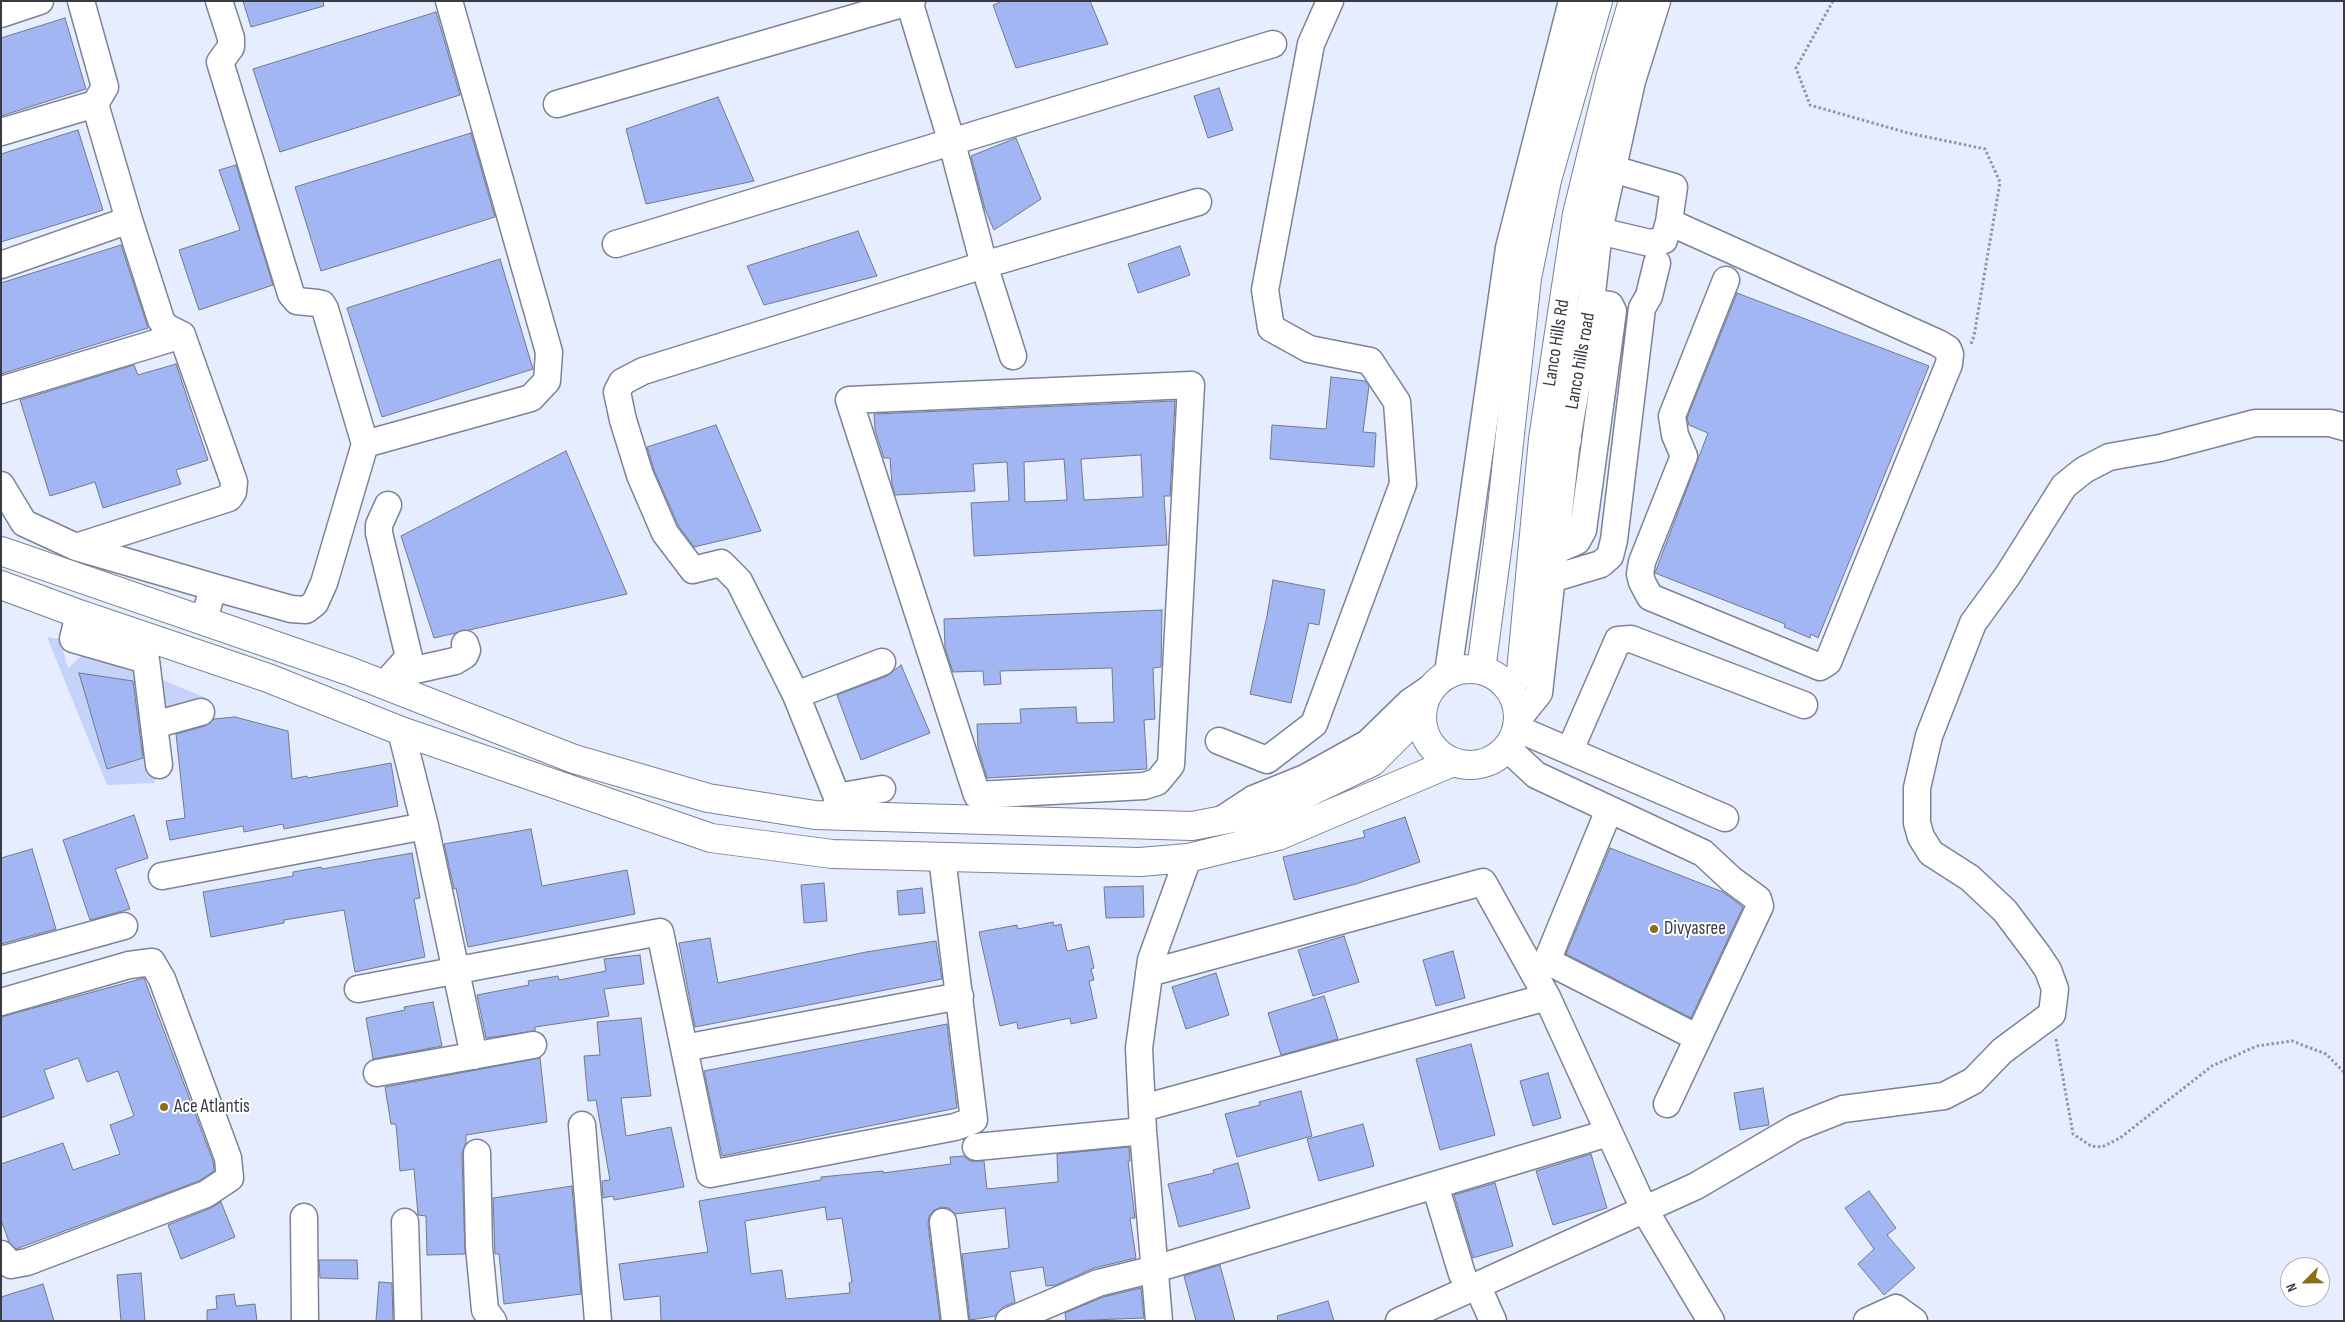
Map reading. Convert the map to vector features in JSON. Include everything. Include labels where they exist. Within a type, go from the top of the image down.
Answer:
[{"type":"main road","name":"Lanco Hills Rd","points":[[1481,670],[1498,543],[1526,278],[1531,203],[1598,1]]},
{"type":"main road","name":"Lanco Hills Rd","points":[[1508,688],[1521,672],[1555,440],[1577,214],[1622,78],[1633,1]]},
{"type":"main road","points":[[1,551],[385,684],[411,674],[586,763],[708,798],[815,815],[837,806],[1065,823],[1192,826],[1270,811],[1372,762],[1422,713]]},
{"type":"main road","points":[[1,585],[79,614],[268,678],[401,731],[711,838],[832,854],[1140,862],[1188,858],[1278,836],[1453,762]]},
{"type":"main road","points":[[1464,669],[1481,670],[1496,676],[1508,688],[1516,703],[1513,732],[1496,758],[1482,764],[1467,766],[1453,762],[1440,755],[1430,744],[1423,729],[1422,713],[1426,697],[1440,680],[1464,669]]},
{"type":"main road","points":[[574,791],[586,763]]},
{"type":"street","points":[[1,14],[40,1]]},
{"type":"street","points":[[1,132],[95,104],[102,96],[105,87],[81,1]]},
{"type":"street","points":[[1,485],[24,523],[76,546],[213,588],[291,609],[306,610],[315,603],[324,582],[365,444],[325,309],[322,304],[297,301],[291,294],[220,62],[231,47],[231,38],[219,1]]},
{"type":"street","points":[[365,444],[532,398],[547,381],[549,352],[449,1]]},
{"type":"street","points":[[1258,797],[1267,760],[1314,724],[1403,484],[1397,402],[1370,361],[1309,349],[1271,328],[1264,290],[1312,44],[1330,1]]},
{"type":"street","points":[[1220,820],[1258,797],[1305,778],[1368,743],[1410,702],[1440,680],[1509,248],[1531,203],[1572,1]]},
{"type":"street","name":"Lanco hills road","points":[[1513,732],[1539,693],[1554,551],[1555,440],[1600,304],[1601,223],[1613,169],[1622,78],[1657,1]]},
{"type":"street","points":[[557,104],[910,2],[952,143],[984,265],[1012,356]]},
{"type":"street","points":[[616,244],[1274,44]]},
{"type":"street","points":[[76,546],[228,498],[233,492],[234,482],[182,336],[166,327],[161,320],[95,104]]},
{"type":"street","points":[[1551,579],[1601,564],[1610,556],[1614,540],[1642,308],[1649,296],[1663,249],[1674,187],[1613,169]]},
{"type":"street","points":[[882,789],[837,806],[796,695],[740,581],[721,562],[693,570],[666,533],[640,475],[623,420],[617,392],[622,382],[644,371],[984,265],[1198,202]]},
{"type":"street","points":[[1,265],[129,220]]},
{"type":"street","points":[[1601,223],[1653,228],[1663,249],[1938,343],[1948,349],[1950,354],[1949,364],[1828,662],[1820,667],[1650,596],[1640,574],[1642,562],[1684,456],[1675,435],[1672,416],[1726,280]]},
{"type":"street","points":[[1554,551],[1577,540],[1583,530],[1613,315],[1600,304],[1663,249]]},
{"type":"street","points":[[1,390],[182,336]]},
{"type":"street","points":[[1191,385],[1171,765],[1157,782],[1144,786],[1051,791],[977,795],[850,400],[1191,385]]},
{"type":"street","points":[[1399,1321],[1470,1280],[1696,1186],[1795,1128],[1844,1109],[1944,1096],[1973,1081],[2002,1051],[2052,1014],[2055,989],[2048,970],[2038,955],[2005,911],[1970,878],[1931,853],[1921,836],[1917,823],[1917,788],[1929,736],[1973,623],[2008,575],[2064,486],[2084,470],[2109,457],[2160,448],[2255,424],[2330,423],[2344,427]]},
{"type":"street","points":[[388,506],[379,525],[379,534],[411,674],[455,661],[465,655],[467,650],[465,644]]},
{"type":"street","points":[[176,611],[184,578]]},
{"type":"street","points":[[204,621],[213,588]]},
{"type":"street","points":[[79,614],[73,639],[146,660],[159,765]]},
{"type":"street","points":[[1570,750],[1618,640],[1631,639],[1804,704]]},
{"type":"street","points":[[796,695],[882,662]]},
{"type":"street","points":[[154,724],[201,712]]},
{"type":"street","points":[[401,731],[425,826],[474,1056]]},
{"type":"street","points":[[1513,732],[1570,750],[1725,818]]},
{"type":"street","points":[[1513,732],[1536,775],[1703,853],[1732,880],[1758,899],[1760,906],[1667,1104]]},
{"type":"street","points":[[1219,741],[1267,760]]},
{"type":"street","points":[[1065,823],[1077,790]]},
{"type":"street","points":[[1051,791],[1065,823]]},
{"type":"street","points":[[1609,810],[1549,956],[1555,965],[1698,1038]]},
{"type":"street","points":[[162,876],[425,826]]},
{"type":"street","points":[[358,989],[660,932],[710,1174],[955,1127],[974,1120],[942,857]]},
{"type":"street","points":[[1159,1321],[1139,1048],[1151,960],[1188,858]]},
{"type":"street","points":[[1150,973],[1483,882],[1547,997],[1644,1209],[1711,1321]]},
{"type":"street","points":[[1,960],[124,926]]},
{"type":"street","points":[[1,1002],[129,965],[152,962],[162,979],[228,1158],[230,1178],[206,1194],[27,1262],[11,1265],[1,1254]]},
{"type":"street","points":[[684,1048],[960,996]]},
{"type":"street","points":[[976,1148],[1143,1119],[1547,997]]},
{"type":"street","points":[[377,1073],[533,1045]]},
{"type":"street","points":[[582,1125],[598,1321]]},
{"type":"street","points":[[1010,1321],[1098,1283],[1155,1269],[1608,1132]]},
{"type":"street","points":[[477,1152],[479,1246],[485,1310],[493,1321]]},
{"type":"street","points":[[1434,1185],[1470,1280],[1492,1321]]},
{"type":"street","points":[[304,1217],[304,1321]]},
{"type":"street","points":[[405,1222],[408,1321]]},
{"type":"street","points":[[943,1222],[955,1321]]},
{"type":"street","points":[[1867,1321],[1896,1308],[1914,1321]]},
{"type":"path","points":[[1833,1],[1796,68],[1810,105],[1908,133],[1985,150],[2000,182],[1974,336],[1970,345]]},
{"type":"path","points":[[2052,1014],[2073,1134],[2091,1146],[2102,1147],[2120,1138],[2212,1066],[2257,1046],[2292,1041],[2326,1054],[2344,1072]]},
{"type":"shaded area","points":[[47,637],[60,639],[68,668],[89,649],[211,700],[148,732],[155,783],[107,785]]},
{"type":"building","points":[[243,1],[323,1],[324,6],[251,27]]},
{"type":"building","points":[[1003,1],[1090,1],[1108,44],[1016,68],[993,5]]},
{"type":"building","points":[[436,12],[460,95],[280,152],[253,69]]},
{"type":"building","points":[[65,18],[86,89],[1,116],[1,38]]},
{"type":"building","points":[[1219,88],[1233,130],[1208,138],[1194,96]]},
{"type":"building","points":[[718,97],[754,181],[646,204],[626,129]]},
{"type":"building","points":[[78,130],[103,210],[1,242],[1,154]]},
{"type":"building","points":[[471,133],[495,217],[321,271],[295,187]]},
{"type":"building","points":[[1016,138],[1041,199],[994,230],[985,209],[971,156]]},
{"type":"building","points":[[236,165],[273,285],[199,310],[179,250],[240,230],[219,170]]},
{"type":"building","points":[[858,231],[877,276],[764,305],[747,266]]},
{"type":"building","points":[[121,245],[148,328],[1,374],[1,283]]},
{"type":"building","points":[[1180,246],[1190,275],[1138,293],[1128,264]]},
{"type":"building","points":[[500,259],[533,369],[382,417],[347,308]]},
{"type":"building","points":[[1737,293],[1929,366],[1818,638],[1811,634],[1810,638],[1784,627],[1785,624],[1655,573],[1708,433],[1689,425],[1687,418]]},
{"type":"building","points":[[176,364],[208,460],[176,470],[181,484],[103,508],[95,482],[50,496],[20,400],[134,365],[138,375]]},
{"type":"building","points":[[1331,377],[1365,381],[1369,386],[1363,432],[1376,433],[1374,467],[1270,459],[1272,425],[1326,429]]},
{"type":"building","points":[[1175,401],[1170,496],[1164,496],[1167,545],[974,556],[971,503],[1009,501],[1007,462],[973,464],[975,491],[895,495],[890,458],[884,458],[875,430],[874,414]],"holes":[[[1141,455],[1143,497],[1084,500],[1081,459]],[[1064,459],[1067,500],[1025,502],[1024,462]]]},
{"type":"building","points":[[716,425],[761,531],[694,547],[678,525],[654,470],[647,447]]},
{"type":"building","points":[[566,451],[627,594],[434,638],[401,536]]},
{"type":"building","points":[[1273,580],[1325,590],[1319,625],[1309,623],[1291,703],[1250,694]]},
{"type":"building","points":[[1162,610],[1161,667],[1153,668],[1155,719],[1144,720],[1147,769],[987,778],[978,748],[977,724],[1021,723],[1020,709],[1076,707],[1077,723],[1114,722],[1112,668],[1000,671],[1001,684],[984,685],[983,671],[953,672],[945,648],[944,619]]},
{"type":"building","points":[[901,665],[930,733],[861,760],[837,695],[887,676]]},
{"type":"building","points":[[79,673],[133,681],[143,758],[107,769]]},
{"type":"building","points":[[235,717],[288,731],[292,779],[307,776],[308,778],[391,763],[398,806],[284,829],[283,824],[244,832],[243,826],[170,840],[166,821],[185,818],[176,734],[205,726],[214,719]]},
{"type":"building","points":[[134,815],[148,858],[115,869],[130,909],[90,920],[63,840]]},
{"type":"building","points":[[1405,817],[1420,862],[1356,884],[1294,900],[1283,857],[1365,837],[1363,831]]},
{"type":"building","points":[[531,829],[542,886],[627,870],[635,914],[468,947],[456,888],[454,889],[444,844]]},
{"type":"building","name":"Divyasree","points":[[1610,848],[1723,892],[1743,907],[1691,1018],[1566,954]]},
{"type":"building","points":[[32,849],[56,929],[1,944],[1,858]]},
{"type":"building","points":[[412,853],[420,898],[414,899],[425,957],[355,972],[344,910],[284,920],[284,923],[211,937],[203,892],[293,876],[293,872],[321,867],[322,869]]},
{"type":"building","points":[[824,883],[827,921],[804,923],[801,885]]},
{"type":"building","points":[[1143,886],[1144,917],[1106,918],[1104,887]]},
{"type":"building","points":[[922,888],[925,913],[899,915],[897,891]]},
{"type":"building","points":[[1053,922],[1054,926],[1061,924],[1067,951],[1089,946],[1094,968],[1091,969],[1094,980],[1089,981],[1097,1018],[1071,1024],[1070,1018],[1018,1029],[1017,1022],[1000,1026],[979,932],[1017,925],[1018,929]]},
{"type":"building","points":[[1344,936],[1359,982],[1313,996],[1298,950]]},
{"type":"building","points":[[710,938],[718,983],[866,952],[936,941],[942,979],[695,1027],[679,943]]},
{"type":"building","points":[[1453,951],[1465,998],[1436,1006],[1423,960]]},
{"type":"building","points":[[640,955],[644,984],[604,989],[609,1016],[535,1027],[535,1031],[486,1038],[477,995],[529,985],[528,981],[558,976],[559,980],[606,971],[604,959]]},
{"type":"building","points":[[1216,973],[1229,1015],[1186,1029],[1172,987]]},
{"type":"building","name":"Ace Atlantis","points":[[144,978],[213,1161],[214,1171],[199,1181],[16,1249],[9,1242],[1,1220],[1,1164],[63,1143],[73,1170],[120,1154],[110,1125],[134,1116],[118,1071],[87,1082],[78,1058],[44,1070],[54,1098],[1,1118],[1,1017]]},
{"type":"building","points":[[1324,996],[1338,1039],[1281,1055],[1268,1013]]},
{"type":"building","points":[[433,1002],[442,1046],[373,1059],[366,1018],[405,1010],[404,1007]]},
{"type":"building","points":[[641,1018],[651,1096],[621,1098],[626,1136],[671,1127],[684,1187],[614,1200],[613,1196],[603,1198],[602,1181],[610,1180],[596,1100],[588,1101],[584,1056],[600,1055],[597,1022]]},
{"type":"building","points":[[947,1024],[957,1108],[722,1156],[704,1071]]},
{"type":"building","points":[[1471,1044],[1495,1135],[1440,1150],[1416,1059]]},
{"type":"building","points":[[540,1058],[547,1122],[466,1135],[466,1143],[462,1153],[465,1254],[427,1255],[426,1216],[418,1215],[414,1169],[400,1171],[396,1124],[391,1124],[385,1087]]},
{"type":"building","points":[[1548,1073],[1561,1118],[1533,1126],[1520,1081]]},
{"type":"building","points":[[1763,1088],[1769,1125],[1740,1130],[1734,1093]]},
{"type":"building","points":[[1301,1091],[1312,1136],[1237,1157],[1225,1114],[1260,1105],[1259,1102]]},
{"type":"building","points":[[1363,1124],[1374,1166],[1319,1181],[1307,1139]]},
{"type":"building","points":[[1129,1147],[1130,1161],[1128,1161],[1135,1218],[1130,1218],[1136,1258],[1094,1268],[1056,1285],[1046,1286],[1043,1267],[1010,1272],[1015,1302],[1003,1307],[995,1316],[970,1320],[962,1254],[1009,1248],[1005,1208],[955,1214],[949,1208],[942,1207],[934,1210],[929,1216],[928,1224],[940,1321],[661,1321],[660,1296],[624,1300],[619,1264],[708,1252],[699,1201],[821,1180],[821,1177],[883,1171],[883,1173],[951,1164],[950,1157],[964,1156],[970,1161],[984,1161],[987,1189],[1058,1182],[1057,1154]],"holes":[[[825,1207],[827,1220],[842,1218],[852,1282],[849,1283],[850,1293],[786,1299],[782,1270],[751,1274],[745,1221]]]},
{"type":"building","points":[[1591,1154],[1607,1208],[1553,1225],[1536,1171]]},
{"type":"building","points":[[1238,1163],[1250,1208],[1179,1227],[1168,1184],[1214,1173],[1213,1170]]},
{"type":"building","points":[[1495,1183],[1513,1246],[1473,1258],[1454,1195]]},
{"type":"building","points":[[572,1186],[581,1294],[504,1304],[499,1254],[495,1254],[493,1198]]},
{"type":"building","points":[[1869,1191],[1896,1228],[1887,1235],[1915,1268],[1884,1295],[1858,1264],[1874,1249],[1845,1208]]},
{"type":"building","points":[[221,1202],[235,1237],[181,1259],[168,1225],[211,1208]]},
{"type":"building","points":[[319,1260],[357,1260],[358,1279],[320,1278]]},
{"type":"building","points":[[1220,1265],[1235,1321],[1196,1321],[1184,1276]]},
{"type":"building","points":[[141,1273],[145,1321],[121,1321],[117,1275]]},
{"type":"building","points":[[379,1282],[392,1283],[393,1321],[376,1321]]},
{"type":"building","points":[[43,1284],[54,1321],[1,1321],[1,1297]]},
{"type":"building","points":[[1141,1288],[1144,1318],[1066,1321],[1065,1313],[1103,1297]]},
{"type":"building","points":[[234,1294],[236,1306],[255,1304],[257,1321],[207,1321],[207,1310],[217,1309],[216,1296]]},
{"type":"building","points":[[1328,1301],[1334,1321],[1278,1321],[1277,1316]]},
{"type":"place","name":"Divyasree","points":[[1654,929]]},
{"type":"place","name":"Ace Atlantis","points":[[164,1107]]}]
